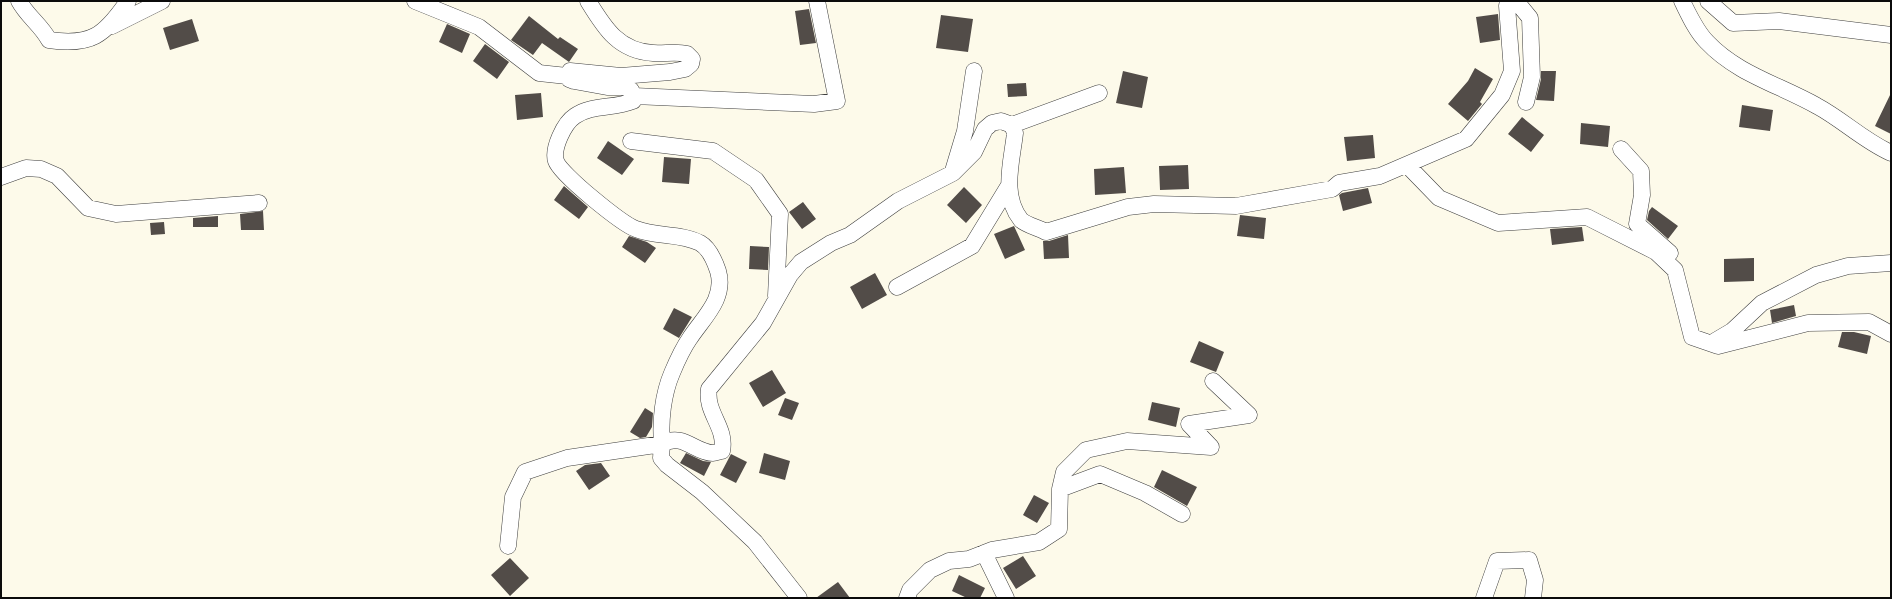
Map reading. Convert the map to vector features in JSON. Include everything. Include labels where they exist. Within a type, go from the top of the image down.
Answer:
[{"type":"street","points":[[20,1],[24,10],[44,30],[49,40],[68,43],[89,40],[105,29],[162,1]]},
{"type":"street","points":[[105,29],[128,1]]},
{"type":"street","points":[[415,1],[479,27],[539,73],[568,76],[569,79],[574,81],[607,87],[624,87],[631,90],[634,96],[633,101],[623,105],[597,107],[574,116],[566,124],[562,132],[556,147],[555,161],[561,171],[599,204],[635,229],[684,238],[702,244],[712,256],[718,272],[719,288],[717,299],[689,339],[672,374],[662,421],[661,458],[667,465],[702,492],[755,542],[799,598]]},
{"type":"street","points":[[568,76],[570,71],[622,76],[670,72],[685,69],[691,64],[692,59],[687,54],[640,51],[615,38],[606,29],[588,1]]},
{"type":"street","points":[[634,96],[814,104],[837,101],[817,1]]},
{"type":"street","points":[[1012,125],[1015,133],[1008,187],[1012,204],[1022,221],[1046,232],[1128,208],[1154,204],[1236,206],[1332,189],[1339,183],[1380,176],[1466,139],[1502,95],[1512,71],[1507,6],[1508,1]]},
{"type":"street","points":[[1516,1],[1530,18],[1532,77],[1526,102]]},
{"type":"street","points":[[1682,1],[1693,23],[1706,42],[1728,61],[1758,78],[1817,106],[1873,145],[1891,153]]},
{"type":"street","points":[[1708,1],[1733,23],[1779,21],[1891,35]]},
{"type":"street","points":[[953,173],[965,131],[974,71]]},
{"type":"street","points":[[508,546],[513,497],[525,472],[567,458],[662,444],[669,440],[680,440],[712,453],[722,451],[724,440],[707,399],[709,388],[763,323],[790,275],[801,262],[832,243],[850,235],[898,201],[953,173],[974,152],[985,128],[992,123],[1001,121],[1012,125],[1099,93]]},
{"type":"street","points":[[631,141],[713,151],[756,180],[780,214],[776,299]]},
{"type":"street","points":[[1621,149],[1641,171],[1642,195],[1636,224],[1681,262],[1681,293]]},
{"type":"street","points":[[1407,165],[1439,198],[1498,222],[1587,217],[1656,252],[1675,270],[1692,337],[1710,344],[1718,346],[1808,323],[1869,322],[1891,334]]},
{"type":"street","points":[[1,177],[26,168],[41,169],[57,176],[88,208],[116,214],[259,203]]},
{"type":"street","points":[[897,287],[972,246],[1008,187]]},
{"type":"street","points":[[1710,344],[1732,331],[1762,303],[1816,275],[1848,266],[1891,263]]},
{"type":"street","points":[[907,598],[910,590],[930,570],[948,561],[969,559],[992,550],[1039,542],[1059,529],[1060,489],[1064,472],[1086,450],[1127,441],[1211,447],[1188,424],[1249,415],[1213,381]]},
{"type":"street","points":[[1060,489],[1100,474],[1145,493],[1182,514]]},
{"type":"street","points":[[984,553],[1006,598]]},
{"type":"street","points":[[1484,598],[1497,561],[1529,560],[1536,580],[1533,598]]},
{"type":"building","points":[[809,9],[816,43],[800,45],[795,11]]},
{"type":"building","points":[[1498,14],[1500,40],[1480,43],[1476,17]]},
{"type":"building","points":[[941,15],[973,19],[968,52],[936,48]]},
{"type":"building","points":[[529,16],[558,39],[560,37],[578,49],[569,62],[542,43],[533,55],[511,40]]},
{"type":"building","points":[[192,19],[199,41],[170,50],[163,28]]},
{"type":"building","points":[[447,24],[470,34],[462,53],[439,42]]},
{"type":"building","points":[[485,44],[509,62],[497,79],[473,61]]},
{"type":"building","points":[[1475,68],[1493,79],[1480,102],[1482,104],[1468,121],[1448,104],[1468,81]]},
{"type":"building","points":[[1123,71],[1148,77],[1142,108],[1116,103]]},
{"type":"building","points":[[1541,71],[1556,71],[1554,101],[1536,100],[1541,79]]},
{"type":"building","points":[[1026,83],[1027,96],[1008,97],[1007,84]]},
{"type":"building","points":[[541,93],[543,117],[517,120],[515,95]]},
{"type":"building","points":[[1891,93],[1891,134],[1875,126]]},
{"type":"building","points":[[1742,105],[1773,110],[1770,131],[1739,127]]},
{"type":"building","points":[[1522,117],[1544,135],[1531,152],[1508,134]]},
{"type":"building","points":[[1581,123],[1610,126],[1608,147],[1580,144]]},
{"type":"building","points":[[1373,135],[1375,158],[1347,161],[1344,137]]},
{"type":"building","points":[[608,141],[634,159],[622,175],[597,158]]},
{"type":"building","points":[[664,157],[691,159],[689,184],[662,182]]},
{"type":"building","points":[[1188,165],[1189,189],[1160,190],[1159,166]]},
{"type":"building","points":[[1124,167],[1126,193],[1095,195],[1094,169]]},
{"type":"building","points":[[564,186],[588,207],[579,219],[554,200]]},
{"type":"building","points":[[964,187],[982,205],[966,223],[947,205]]},
{"type":"building","points":[[1368,188],[1372,203],[1343,211],[1339,195],[1342,193]]},
{"type":"building","points":[[803,202],[816,219],[802,229],[789,212]]},
{"type":"building","points":[[1652,207],[1678,226],[1668,239],[1647,220],[1649,211]]},
{"type":"building","points":[[263,211],[264,230],[241,230],[240,214]]},
{"type":"building","points":[[1240,215],[1266,218],[1264,239],[1237,236]]},
{"type":"building","points":[[218,216],[218,227],[193,227],[193,218]]},
{"type":"building","points":[[164,222],[165,234],[151,235],[150,223]]},
{"type":"building","points":[[1014,226],[1025,250],[1005,259],[994,234]]},
{"type":"building","points":[[1582,227],[1584,241],[1552,245],[1550,229]]},
{"type":"building","points":[[1068,235],[1069,258],[1044,259],[1043,241],[1049,241]]},
{"type":"building","points":[[629,236],[647,242],[656,248],[645,263],[622,247]]},
{"type":"building","points":[[750,246],[769,247],[768,270],[749,269]]},
{"type":"building","points":[[1754,258],[1754,281],[1724,282],[1724,259]]},
{"type":"building","points":[[875,273],[887,295],[862,309],[850,287]]},
{"type":"building","points":[[1794,305],[1796,316],[1772,323],[1770,310]]},
{"type":"building","points":[[674,308],[692,317],[679,338],[663,329]]},
{"type":"building","points":[[1842,332],[1854,332],[1871,336],[1867,354],[1838,347]]},
{"type":"building","points":[[1199,341],[1224,352],[1216,372],[1190,362]]},
{"type":"building","points":[[772,370],[786,393],[763,407],[749,383]]},
{"type":"building","points":[[785,398],[799,403],[792,420],[778,415]]},
{"type":"building","points":[[1152,402],[1180,408],[1176,427],[1148,420]]},
{"type":"building","points":[[645,408],[653,413],[652,427],[646,437],[640,438],[630,432]]},
{"type":"building","points":[[686,453],[703,461],[711,462],[704,476],[680,463]]},
{"type":"building","points":[[764,453],[790,461],[785,480],[759,473]]},
{"type":"building","points":[[731,454],[747,462],[736,483],[720,475]]},
{"type":"building","points":[[601,463],[610,476],[589,490],[576,471],[585,465]]},
{"type":"building","points":[[1162,470],[1197,487],[1187,506],[1154,487]]},
{"type":"building","points":[[1034,495],[1049,503],[1037,523],[1023,515]]},
{"type":"building","points":[[1023,556],[1036,576],[1016,589],[1003,568]]},
{"type":"building","points":[[510,558],[529,578],[510,596],[491,575]]},
{"type":"building","points":[[959,575],[985,588],[980,598],[967,598],[952,591]]},
{"type":"building","points":[[838,582],[850,598],[816,598]]}]
